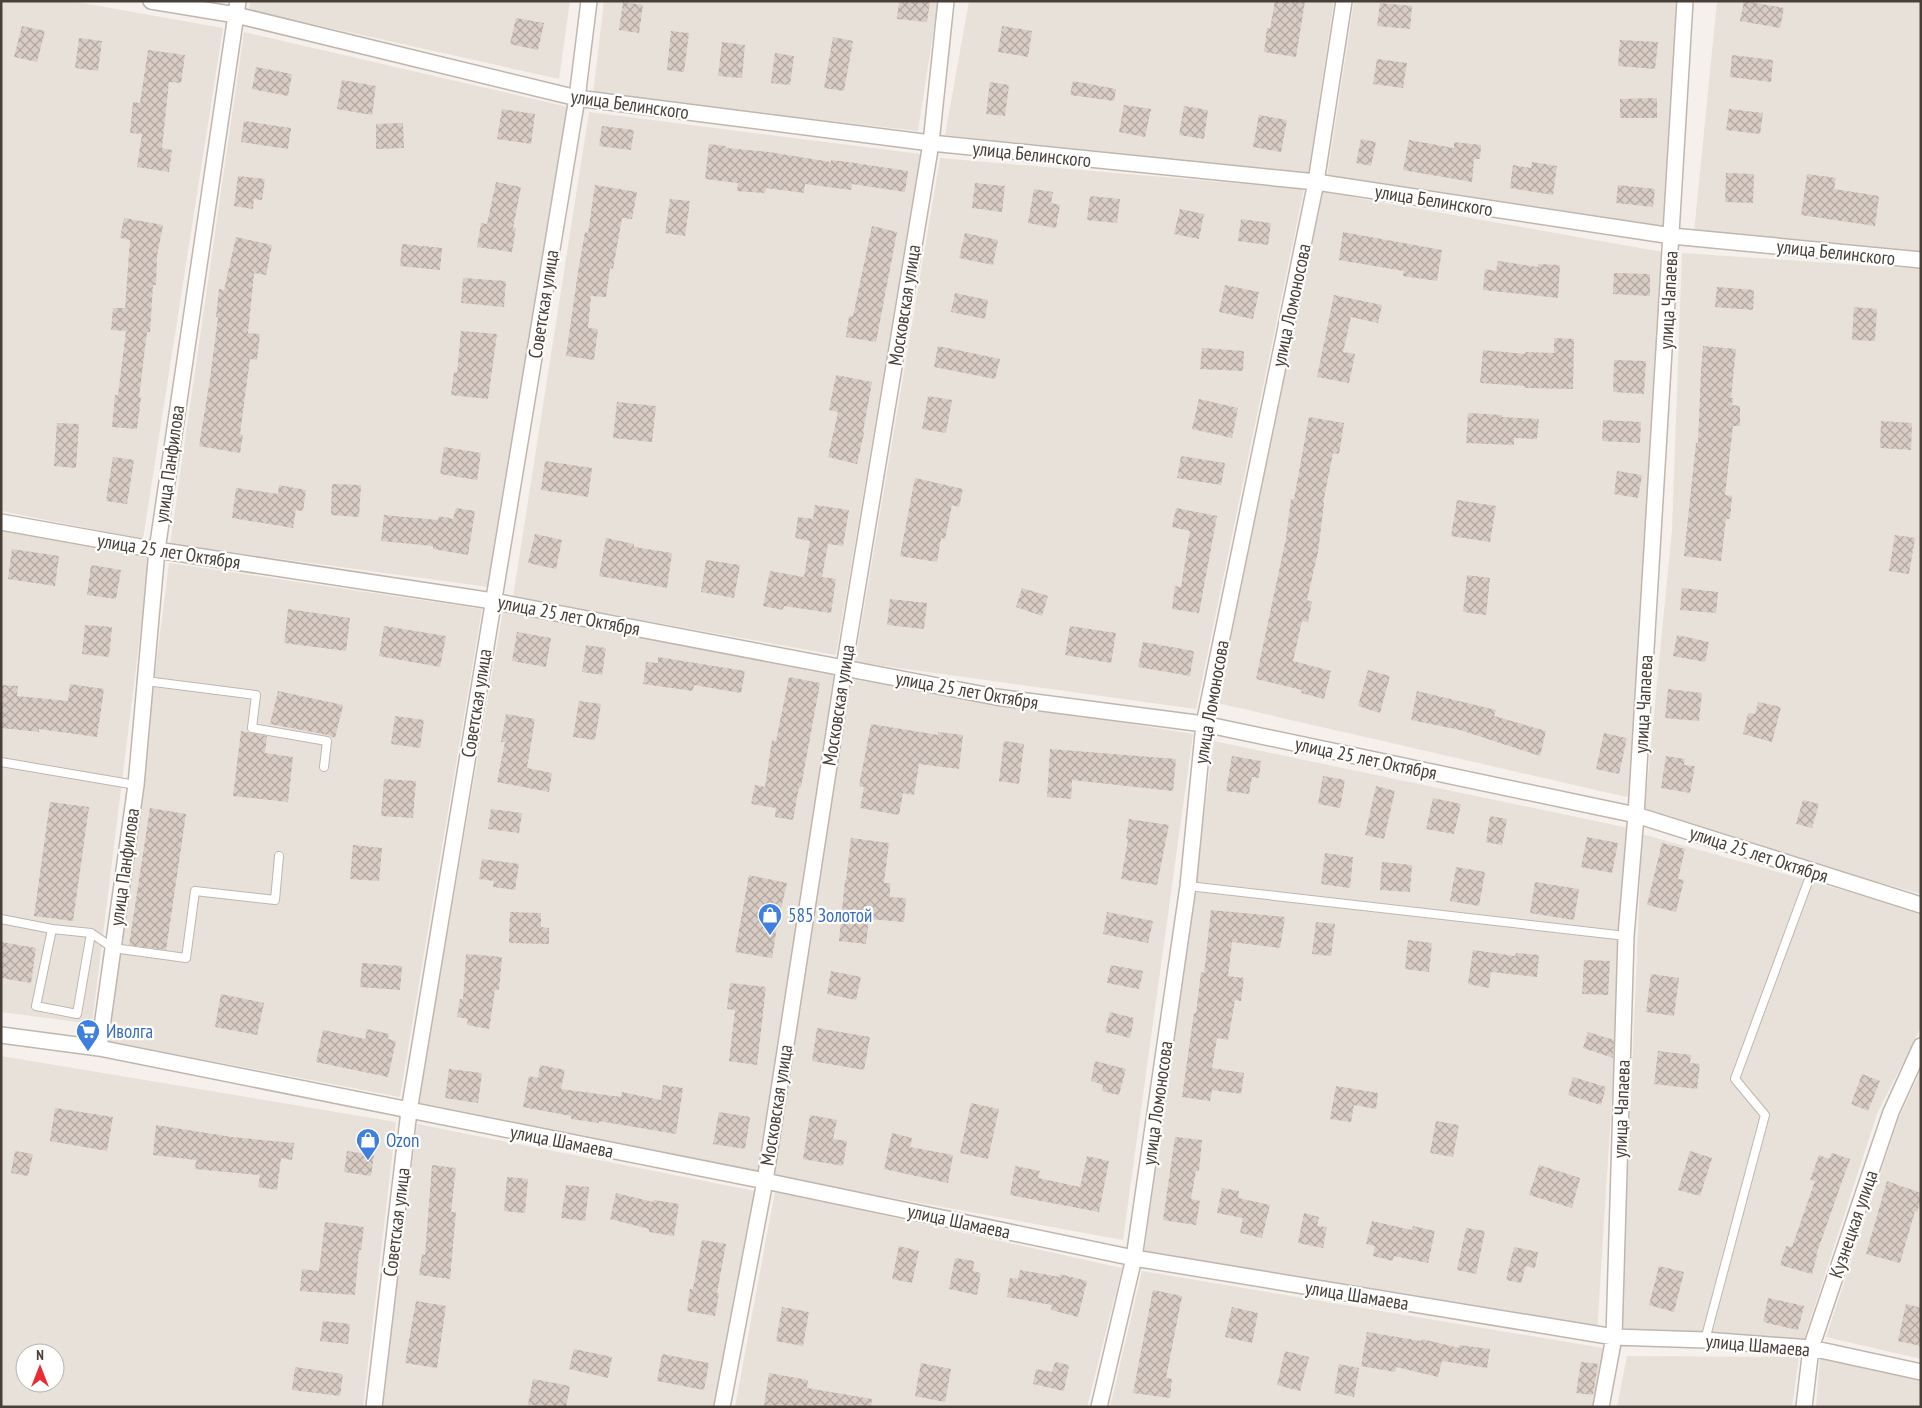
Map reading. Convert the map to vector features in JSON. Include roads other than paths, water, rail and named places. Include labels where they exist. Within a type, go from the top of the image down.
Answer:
[{"type":"street","name":"улица Белинского","points":[[151,1],[237,8],[577,98],[931,143],[1316,182],[1672,236],[1921,260]]},
{"type":"street","name":"Советская улица","points":[[374,1407],[409,1111],[577,98],[589,1]]},
{"type":"street","name":"Московская улица","points":[[722,1407],[765,1181],[844,668],[931,143],[946,1]]},
{"type":"street","name":"улица Ломоносова","points":[[1100,1407],[1134,1258],[1188,886],[1204,724],[1316,182],[1344,1]]},
{"type":"street","name":"улица Чапаева","points":[[1601,1407],[1614,1337],[1626,936],[1636,815],[1685,1]]},
{"type":"street","name":"улица Панфилова","points":[[99,1048],[136,785],[157,550],[237,8]]},
{"type":"street","name":"улица 25 лет Октября","points":[[1,522],[157,550],[493,601],[996,697],[1204,724],[1636,815],[1921,906]]},
{"type":"street","name":"улица Шамаева","points":[[1,1035],[99,1048],[765,1181],[1134,1258],[1614,1337],[1706,1340],[1811,1348],[1921,1372]]},
{"type":"street","name":"Кузнецкая улица","points":[[1804,1407],[1811,1348],[1891,1112],[1921,1046]]},
{"type":"lane","points":[[146,681],[256,695],[252,728],[327,741],[324,767]]},
{"type":"lane","points":[[1,762],[136,785]]},
{"type":"lane","points":[[1,919],[52,929],[92,933],[113,948],[186,958],[195,891],[275,900],[279,856]]},
{"type":"lane","points":[[1706,1340],[1764,1115],[1735,1079],[1812,871]]},
{"type":"lane","points":[[1188,886],[1626,936]]},
{"type":"lane","points":[[52,929],[36,1006],[77,1014],[92,933]]},
{"type":"place","name":"585 Золотой","points":[[770,936]]},
{"type":"place","name":"Иволга","points":[[88,1052]]},
{"type":"place","name":"Ozon","points":[[368,1161]]}]
